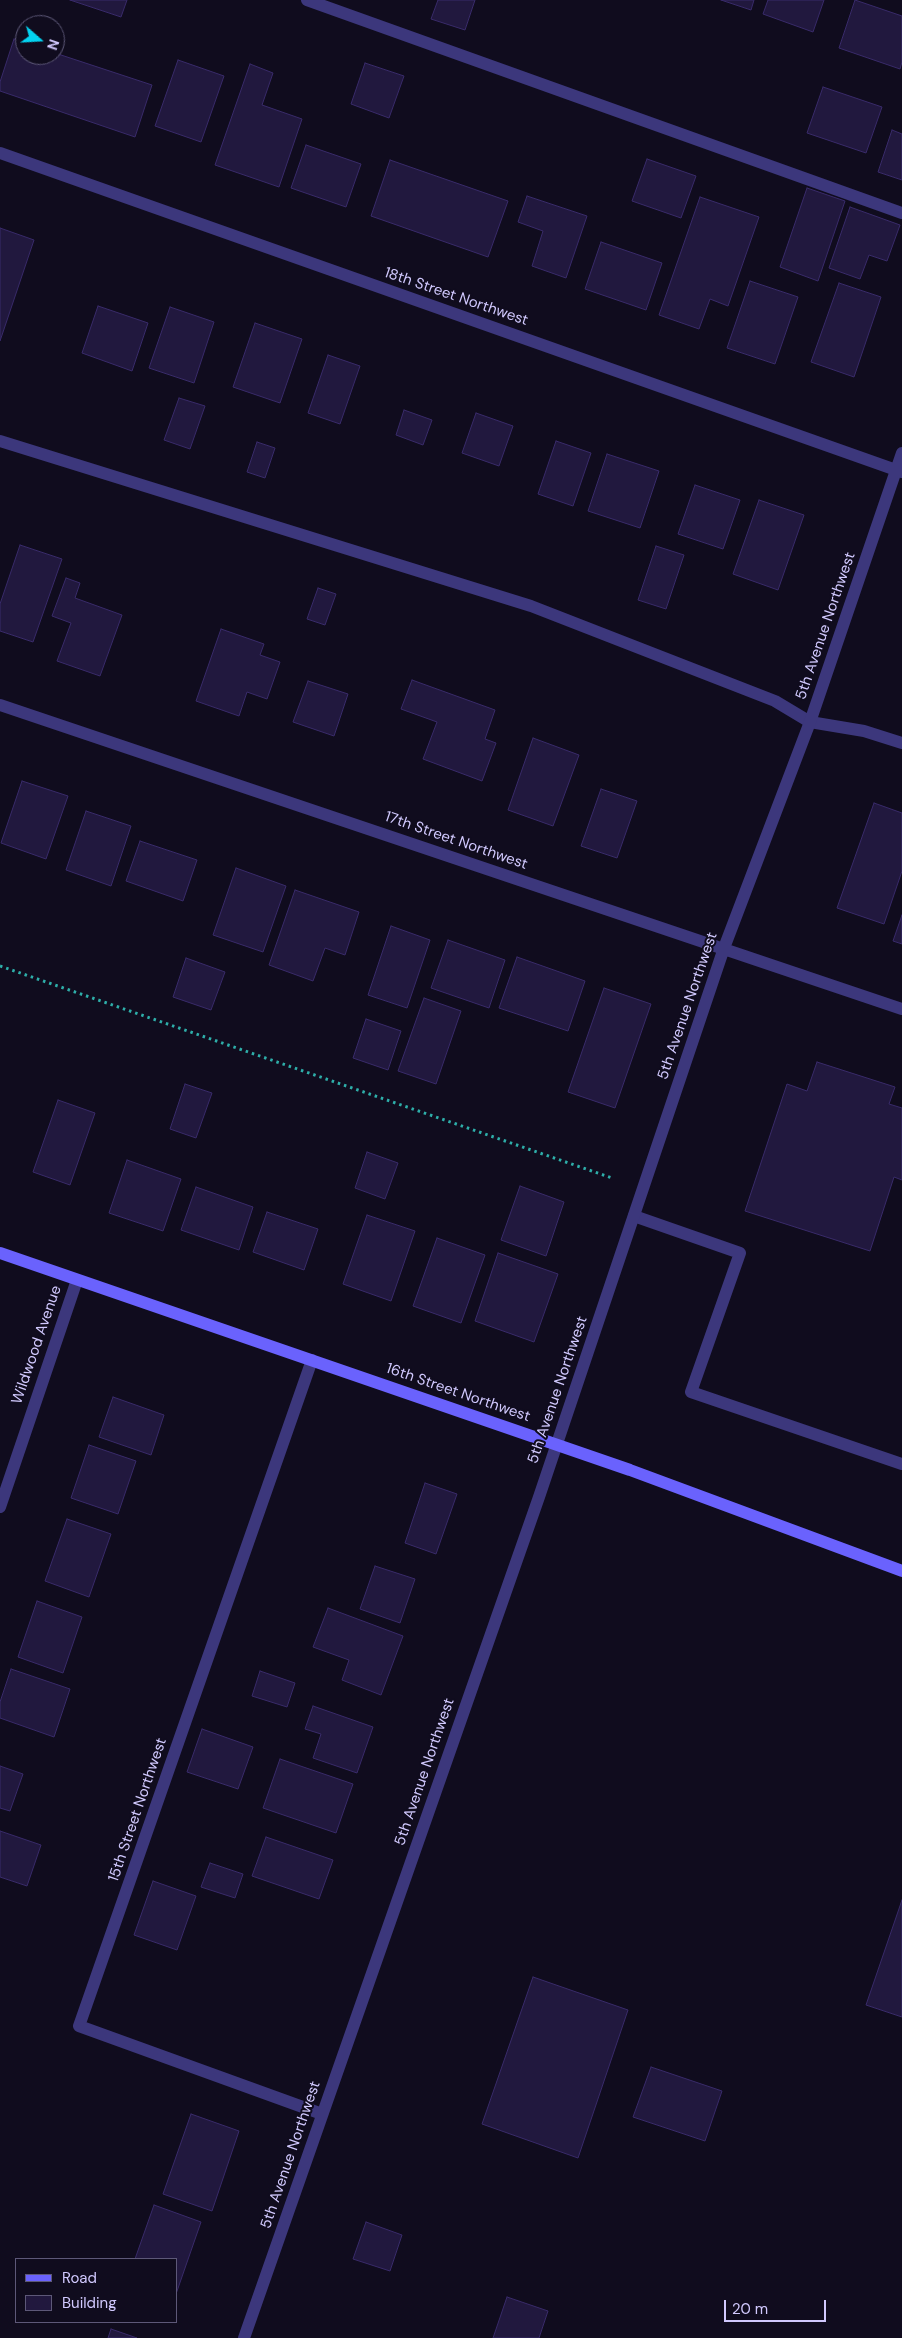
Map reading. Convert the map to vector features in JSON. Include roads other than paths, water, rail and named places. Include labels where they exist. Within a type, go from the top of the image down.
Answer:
[{"type":"street","points":[[307,0],[902,213]]},
{"type":"street","name":"18th Street Northwest","points":[[0,153],[899,471]]},
{"type":"street","points":[[0,441],[532,606],[775,701],[810,722],[864,731],[902,743]]},
{"type":"street","name":"5th Avenue Northwest","points":[[244,2338],[557,1444],[724,948],[810,722],[899,471],[902,453]]},
{"type":"street","name":"17th Street Northwest","points":[[0,705],[902,1009]]},
{"type":"street","points":[[634,1216],[740,1253],[691,1392],[902,1464]]},
{"type":"street","name":"16th Street Northwest","points":[[0,1253],[557,1444],[902,1571]]},
{"type":"street","name":"Wildwood Avenue","points":[[0,1507],[77,1280]]},
{"type":"street","name":"15th Street Northwest","points":[[312,1360],[79,2026],[322,2114]]}]
